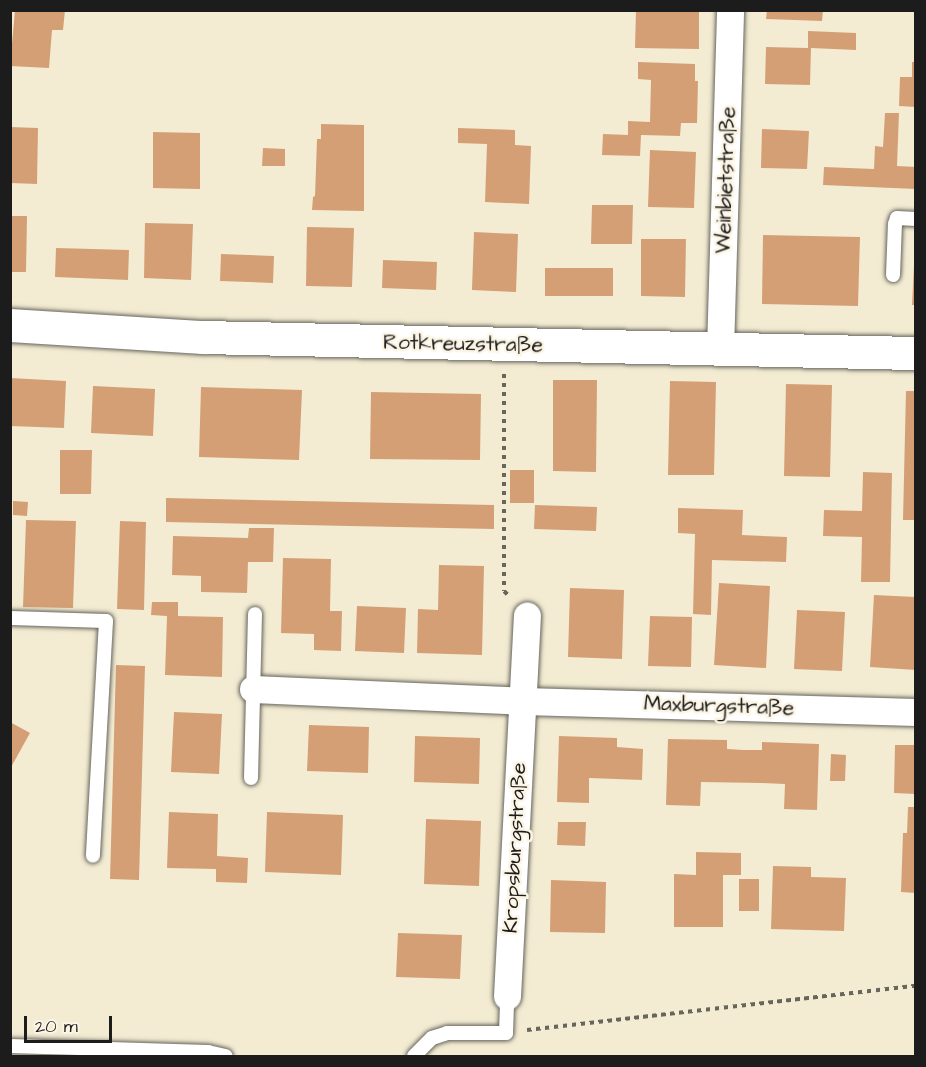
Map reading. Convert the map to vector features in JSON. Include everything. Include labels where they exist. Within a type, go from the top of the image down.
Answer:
[{"type":"main road","name":"Rotkreuzstraße","points":[[10,325],[203,337],[915,353]]},
{"type":"street","name":"Weinbietstraße","points":[[720,350],[730,10]]},
{"type":"street","points":[[523,701],[527,616]]},
{"type":"street","name":"Maxburgstraße","points":[[253,689],[523,701],[915,712]]},
{"type":"street","name":"Kropsburgstraße","points":[[507,996],[523,701]]},
{"type":"lane","points":[[893,275],[897,218],[915,219]]},
{"type":"lane","points":[[251,778],[255,614]]},
{"type":"lane","points":[[10,618],[106,621],[93,856]]},
{"type":"lane","points":[[414,1056],[432,1038],[447,1033],[506,1033],[507,996]]},
{"type":"lane","points":[[10,1046],[208,1052],[226,1056]]},
{"type":"path","points":[[503,345],[504,591],[527,616]]},
{"type":"path","points":[[506,1033],[915,986]]},
{"type":"building","points":[[15,10],[65,10],[63,30],[52,30],[49,68],[10,66]]},
{"type":"building","points":[[636,10],[699,10],[699,49],[635,48]]},
{"type":"building","points":[[767,10],[823,10],[822,21],[766,19]]},
{"type":"building","points":[[808,31],[856,33],[856,50],[811,48],[810,85],[765,84],[766,47],[808,48]]},
{"type":"building","points":[[638,62],[695,64],[695,81],[698,81],[697,123],[681,123],[680,136],[641,135],[640,156],[602,155],[603,134],[628,135],[628,121],[650,122],[651,80],[638,79]]},
{"type":"building","points":[[912,62],[916,62],[916,107],[899,106],[900,77],[912,77]]},
{"type":"building","points":[[885,113],[899,113],[897,166],[916,167],[916,189],[823,185],[824,167],[874,169],[875,146],[883,147]]},
{"type":"building","points":[[321,124],[364,125],[364,211],[312,210],[315,196],[317,139],[321,139]]},
{"type":"building","points":[[10,127],[38,128],[37,184],[10,183]]},
{"type":"building","points":[[458,128],[515,130],[515,145],[531,146],[529,204],[485,202],[487,144],[458,143]]},
{"type":"building","points":[[762,129],[809,131],[807,169],[761,168]]},
{"type":"building","points":[[153,132],[200,133],[200,189],[153,188]]},
{"type":"building","points":[[263,148],[285,149],[285,166],[262,166]]},
{"type":"building","points":[[650,150],[696,152],[694,208],[648,207]]},
{"type":"building","points":[[592,205],[633,205],[632,244],[591,244]]},
{"type":"building","points":[[10,216],[27,216],[26,272],[10,272]]},
{"type":"building","points":[[145,223],[193,224],[191,280],[144,278]]},
{"type":"building","points":[[307,227],[354,228],[352,287],[306,286]]},
{"type":"building","points":[[474,232],[518,234],[516,292],[472,290]]},
{"type":"building","points":[[763,235],[860,237],[858,306],[762,304]]},
{"type":"building","points":[[641,239],[686,239],[685,297],[641,296]]},
{"type":"building","points":[[56,248],[129,250],[128,280],[55,277]]},
{"type":"building","points":[[221,254],[274,256],[273,283],[220,281]]},
{"type":"building","points":[[383,260],[437,262],[436,290],[382,288]]},
{"type":"building","points":[[914,265],[916,265],[916,305],[912,305]]},
{"type":"building","points":[[545,268],[613,268],[613,296],[545,296]]},
{"type":"building","points":[[10,378],[66,381],[64,428],[10,426]]},
{"type":"building","points":[[553,380],[597,380],[596,472],[553,471]]},
{"type":"building","points":[[670,381],[716,382],[714,475],[668,475]]},
{"type":"building","points":[[786,384],[832,385],[830,477],[784,476]]},
{"type":"building","points":[[93,386],[155,389],[153,436],[91,433]]},
{"type":"building","points":[[201,387],[302,390],[299,460],[199,457]]},
{"type":"building","points":[[906,391],[916,391],[916,520],[903,520]]},
{"type":"building","points":[[371,392],[481,394],[480,460],[370,459]]},
{"type":"building","points":[[60,450],[92,450],[91,494],[60,494]]},
{"type":"building","points":[[510,470],[534,470],[534,503],[510,503]]},
{"type":"building","points":[[863,472],[892,473],[890,582],[861,582],[862,537],[823,536],[824,510],[862,511]]},
{"type":"building","points":[[166,498],[494,505],[494,529],[166,522]]},
{"type":"building","points":[[13,501],[28,502],[27,516],[13,515]]},
{"type":"building","points":[[535,505],[597,507],[596,531],[534,529]]},
{"type":"building","points":[[678,508],[743,510],[742,535],[787,537],[786,562],[712,560],[711,615],[693,614],[695,534],[678,533]]},
{"type":"building","points":[[26,520],[76,521],[73,608],[23,607]]},
{"type":"building","points":[[120,521],[146,522],[144,610],[117,609]]},
{"type":"building","points":[[249,528],[274,528],[273,562],[248,562],[247,593],[201,592],[201,576],[172,575],[173,536],[248,538]]},
{"type":"building","points":[[283,558],[331,559],[330,611],[342,611],[341,651],[314,650],[314,634],[281,633]]},
{"type":"building","points":[[439,565],[484,566],[482,655],[417,653],[418,609],[438,610]]},
{"type":"building","points":[[719,583],[770,586],[766,668],[714,665]]},
{"type":"building","points":[[570,588],[624,590],[622,659],[568,657]]},
{"type":"building","points":[[874,595],[916,597],[916,670],[870,667]]},
{"type":"building","points":[[152,602],[178,602],[178,616],[223,617],[222,677],[165,675],[167,616],[151,615]]},
{"type":"building","points":[[357,606],[406,608],[404,653],[355,651]]},
{"type":"building","points":[[797,610],[845,612],[842,671],[794,669]]},
{"type":"building","points":[[650,616],[692,617],[691,667],[648,666]]},
{"type":"building","points":[[116,665],[145,666],[139,880],[110,879]]},
{"type":"building","points":[[174,712],[222,714],[219,774],[171,772]]},
{"type":"building","points":[[10,722],[30,733],[10,769]]},
{"type":"building","points":[[309,725],[369,727],[368,773],[307,771]]},
{"type":"building","points":[[415,736],[480,738],[479,784],[414,782]]},
{"type":"building","points":[[559,736],[617,738],[617,747],[643,749],[642,780],[589,778],[589,803],[557,802]]},
{"type":"building","points":[[668,739],[727,740],[727,749],[744,750],[762,750],[762,742],[819,744],[817,810],[784,809],[785,784],[761,783],[701,782],[700,806],[666,805]]},
{"type":"building","points":[[895,745],[916,745],[916,794],[894,793]]},
{"type":"building","points":[[831,754],[846,755],[845,781],[830,781]]},
{"type":"building","points":[[908,807],[916,807],[916,893],[901,892],[903,833],[907,833]]},
{"type":"building","points":[[169,812],[218,814],[217,856],[248,858],[247,883],[216,882],[216,869],[167,868]]},
{"type":"building","points":[[267,812],[343,815],[341,875],[265,872]]},
{"type":"building","points":[[426,819],[481,821],[479,886],[424,884]]},
{"type":"building","points":[[558,822],[586,822],[585,846],[557,845]]},
{"type":"building","points":[[696,852],[741,853],[741,875],[723,875],[723,927],[674,927],[674,874],[696,875]]},
{"type":"building","points":[[773,866],[811,867],[811,877],[846,878],[844,931],[771,929]]},
{"type":"building","points":[[739,879],[759,879],[759,911],[739,911]]},
{"type":"building","points":[[551,880],[606,882],[605,933],[550,932]]},
{"type":"building","points":[[398,933],[462,935],[460,979],[396,977]]}]
